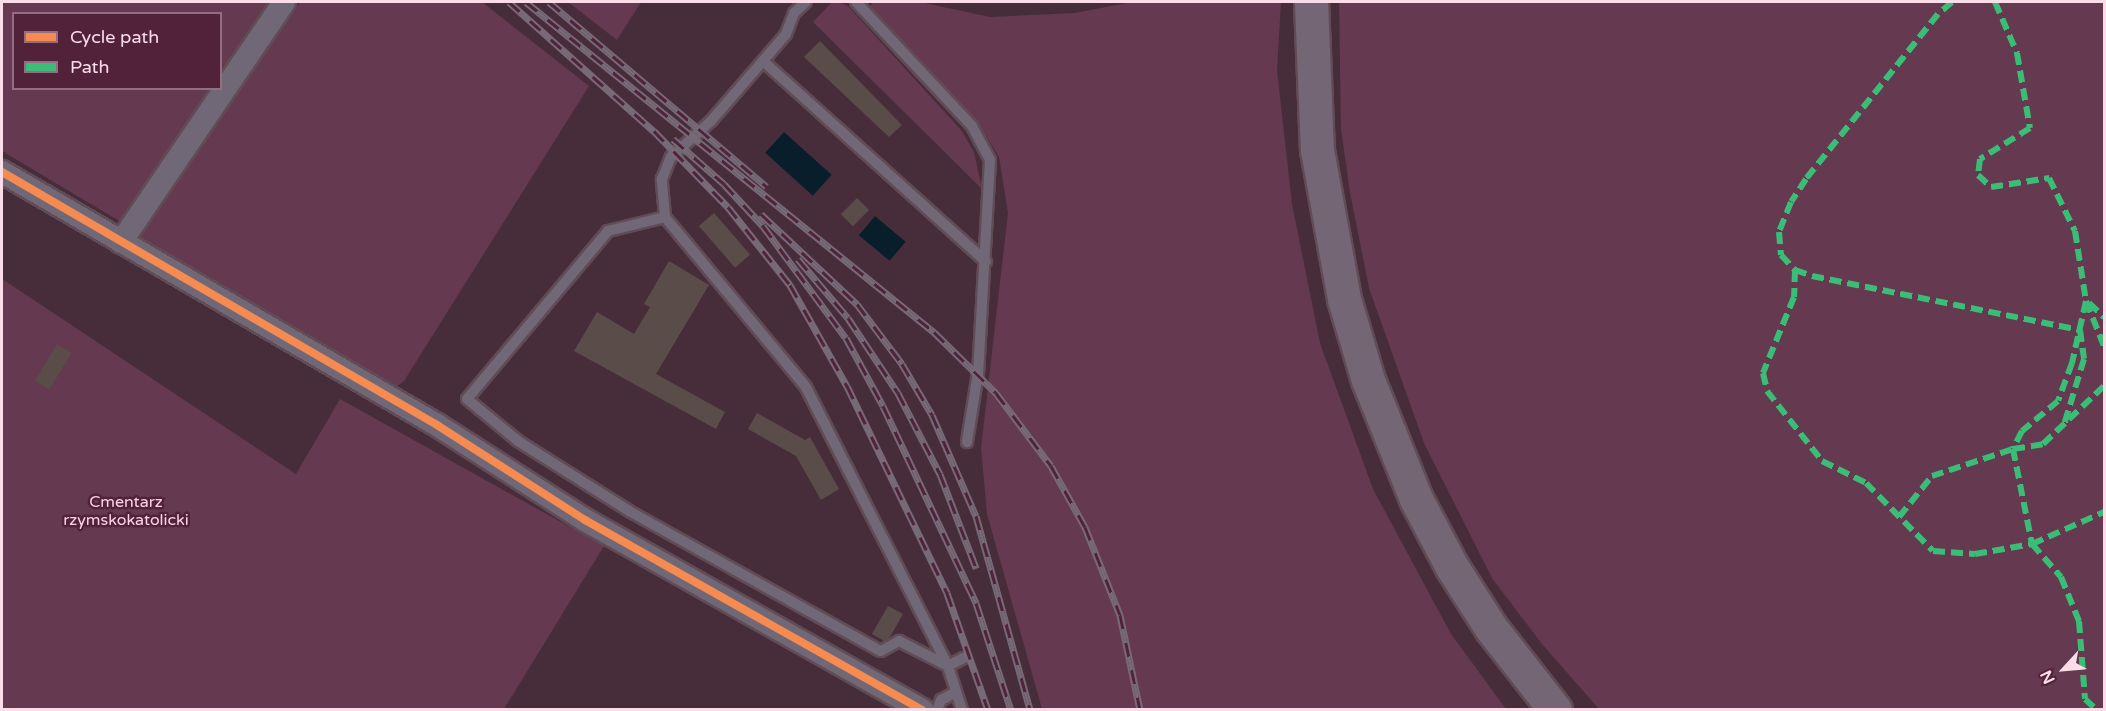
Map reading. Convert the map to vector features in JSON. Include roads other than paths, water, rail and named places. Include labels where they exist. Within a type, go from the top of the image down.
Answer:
[{"type":"main road","points":[[1311,2],[1313,95],[1325,205],[1344,299],[1368,380],[1416,499],[1456,574],[1491,628],[1555,710]]},
{"type":"street","points":[[121,242],[284,2]]},
{"type":"street","points":[[2,172],[437,425],[602,530],[922,710]]},
{"type":"lane","points":[[806,2],[794,14],[786,34],[711,121],[671,157],[662,179],[665,218],[806,387],[948,666],[962,710]]},
{"type":"lane","points":[[856,2],[972,126],[990,160],[978,373],[967,442]]},
{"type":"lane","points":[[762,61],[986,262]]},
{"type":"lane","points":[[665,218],[608,231],[466,399],[518,441],[628,511],[871,646],[881,651],[899,642],[948,666]]},
{"type":"lane","points":[[948,666],[963,658]]},
{"type":"lane","points":[[937,710],[941,700],[956,692]]},
{"type":"water","points":[[784,132],[832,175],[813,196],[765,153]]},
{"type":"water","points":[[875,216],[906,242],[890,261],[859,235]]},
{"type":"railway","points":[[509,2],[654,131],[728,207],[790,285],[847,386],[947,593],[988,710]]},
{"type":"railway","points":[[526,2],[934,332],[996,393],[1051,466],[1085,527],[1120,615],[1140,710]]},
{"type":"railway","points":[[549,2],[766,186]]},
{"type":"railway","points":[[673,139],[724,184],[763,226],[846,338],[883,406],[976,603],[1011,710]]},
{"type":"railway","points":[[761,214],[857,304],[902,364],[932,415],[976,516],[1030,710]]},
{"type":"railway","points":[[798,259],[848,318],[898,393],[940,474],[976,568]]},
{"type":"park label","name":"Cmentarz rzymskokatolicki","points":[[126,511]]}]
